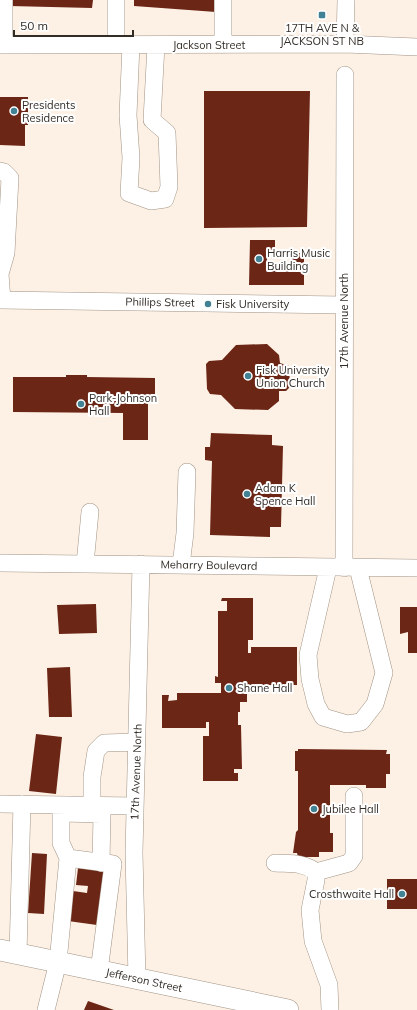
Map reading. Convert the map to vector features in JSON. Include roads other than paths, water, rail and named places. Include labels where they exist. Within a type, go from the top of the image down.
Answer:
[{"type":"main road","name":"Jefferson Street","points":[[9,952],[288,1010]]},
{"type":"street","points":[[2,45],[4,0]]},
{"type":"street","points":[[116,0],[124,45],[132,158],[129,193],[151,201],[165,199],[169,187],[167,132],[152,120],[156,45]]},
{"type":"street","points":[[223,0],[223,45]]},
{"type":"street","points":[[345,44],[346,0]]},
{"type":"street","name":"Jackson Street","points":[[2,45],[345,44],[417,47]]},
{"type":"street","name":"17th Avenue North","points":[[344,568],[345,74]]},
{"type":"street","points":[[0,171],[4,172],[10,178],[6,253],[0,274],[1,300]]},
{"type":"street","name":"Phillips Street","points":[[1,300],[344,305]]},
{"type":"street","points":[[181,565],[185,533],[187,472]]},
{"type":"street","points":[[85,564],[90,512]]},
{"type":"street","name":"Meharry Boulevard","points":[[0,563],[417,568]]},
{"type":"street","name":"17th Avenue North","points":[[138,979],[134,853],[141,564]]},
{"type":"street","points":[[344,568],[384,673],[375,704],[361,722],[347,724],[323,717],[316,704],[310,679],[308,655],[344,568]]},
{"type":"street","points":[[101,862],[99,808],[92,777],[96,751],[104,743],[136,742]]},
{"type":"street","points":[[316,872],[349,863],[354,856],[354,796]]},
{"type":"street","points":[[0,804],[22,804],[61,809],[135,806]]},
{"type":"street","points":[[9,952],[22,804]]},
{"type":"street","points":[[46,1010],[58,962],[68,858],[61,843],[61,809]]},
{"type":"street","points":[[68,858],[113,864],[99,971]]},
{"type":"street","points":[[274,863],[302,864],[310,867],[316,872]]},
{"type":"street","points":[[316,872],[316,880],[310,910],[313,941],[329,985],[330,1010]]},
{"type":"place","name":"17TH AVE N & JACKSON ST NB","points":[[322,15]]},
{"type":"place","name":"Presidents Residence","points":[[14,111]]},
{"type":"place","name":"Harris Music Building","points":[[259,259]]},
{"type":"place","name":"Fisk University","points":[[208,304]]},
{"type":"place","name":"Fisk University Union Church","points":[[248,376]]},
{"type":"place","name":"Park-Johnson Hall","points":[[81,404]]},
{"type":"place","name":"Adam K Spence Hall","points":[[247,494]]},
{"type":"place","name":"Shane Hall","points":[[229,688]]},
{"type":"place","name":"Jubilee Hall","points":[[314,809]]},
{"type":"place","name":"Crosthwaite Hall","points":[[402,894]]}]
